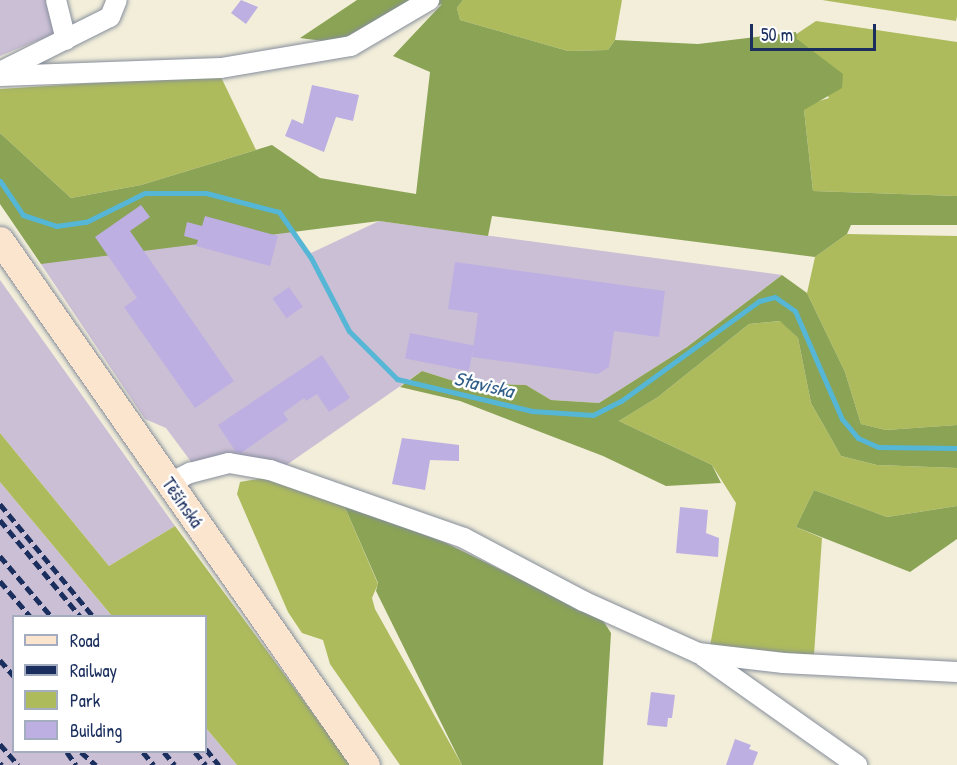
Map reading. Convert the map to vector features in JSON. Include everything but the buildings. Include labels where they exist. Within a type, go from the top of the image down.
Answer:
[{"type":"main road","name":"Těšínská","points":[[0,240],[366,765]]},
{"type":"street","points":[[56,0],[66,40]]},
{"type":"street","points":[[0,74],[110,17],[117,0]]},
{"type":"street","points":[[0,74],[221,68],[341,48],[351,46],[429,0]]},
{"type":"street","points":[[168,484],[190,473],[229,463],[270,470],[464,538],[583,601],[698,653],[857,765]]},
{"type":"street","points":[[698,653],[783,663],[957,672]]},
{"type":"shaded area","points":[[0,0],[49,0],[56,33],[0,56]]},
{"type":"shaded area","points":[[145,196],[274,214],[311,253],[379,221],[782,275],[687,347],[599,403],[551,400],[526,385],[460,383],[422,371],[285,466],[192,463],[166,428],[145,419],[41,264]]},
{"type":"shaded area","points":[[0,280],[175,526],[109,566],[0,433]]},
{"type":"shaded area","points":[[0,482],[111,615],[12,615],[12,753],[207,753],[207,729],[237,765],[0,765]]},
{"type":"green space","points":[[357,0],[463,0],[457,8],[460,20],[568,51],[608,50],[615,40],[698,44],[796,32],[797,39],[843,74],[842,88],[804,110],[813,191],[957,196],[957,225],[851,225],[847,234],[815,257],[492,216],[488,236],[379,221],[41,264],[0,204],[0,133],[71,198],[141,185],[272,145],[320,178],[416,194],[430,72],[393,56],[442,4],[331,42],[300,38]]},
{"type":"green space","points":[[463,0],[622,0],[615,40],[608,50],[568,51],[460,20],[457,8]]},
{"type":"green space","points":[[822,0],[957,0],[957,16],[956,21]]},
{"type":"green space","points":[[816,21],[957,42],[957,196],[813,191],[804,110],[806,105],[829,98],[795,35]]},
{"type":"green space","points":[[220,75],[256,150],[141,185],[71,198],[0,133],[0,89]]},
{"type":"green space","points":[[847,234],[957,236],[957,425],[886,430],[861,424],[845,372],[807,293],[815,257]]},
{"type":"green space","points":[[782,275],[807,293],[845,372],[861,424],[886,430],[957,425],[957,468],[877,465],[841,456],[811,403],[798,338],[780,321],[749,324],[658,397],[619,421],[712,465],[721,483],[666,486],[603,456],[460,401],[400,387],[422,371],[460,383],[526,385],[551,400],[599,403],[687,347]]},
{"type":"green space","points":[[781,321],[798,338],[811,403],[841,456],[877,465],[957,468],[957,506],[887,517],[814,490],[796,527],[822,538],[814,655],[710,646],[736,503],[712,465],[619,421],[658,397],[749,324]]},
{"type":"green space","points":[[0,433],[109,566],[175,526],[351,765],[237,765],[207,729],[207,615],[111,615],[0,482]]},
{"type":"green space","points":[[264,478],[343,503],[378,584],[372,598],[375,609],[462,765],[400,765],[330,664],[323,640],[302,633],[288,612],[237,494],[240,482]]},
{"type":"green space","points":[[814,490],[887,517],[957,506],[957,539],[910,572],[796,527]]},
{"type":"green space","points":[[343,503],[446,543],[602,619],[611,633],[603,765],[462,765],[376,591],[378,583]]},
{"type":"waterway","name":"Staviska","points":[[0,181],[23,215],[56,226],[86,222],[145,193],[206,193],[279,212],[311,258],[349,331],[397,379],[532,411],[593,415],[621,401],[759,301],[775,297],[795,311],[842,419],[858,438],[878,447],[957,448]]},
{"type":"railway","points":[[0,504],[92,615]]},
{"type":"railway","points":[[0,520],[79,615]]},
{"type":"railway","points":[[0,556],[50,615]]},
{"type":"railway","points":[[0,581],[29,615]]},
{"type":"railway","points":[[0,660],[12,674]]},
{"type":"railway","points":[[0,744],[18,765]]},
{"type":"railway","points":[[207,750],[219,765]]},
{"type":"railway","points":[[68,753],[76,765]]},
{"type":"railway","points":[[82,753],[96,765]]},
{"type":"railway","points":[[144,753],[154,765]]},
{"type":"railway","points":[[165,753],[175,765]]},
{"type":"railway","points":[[196,753],[206,765]]}]
